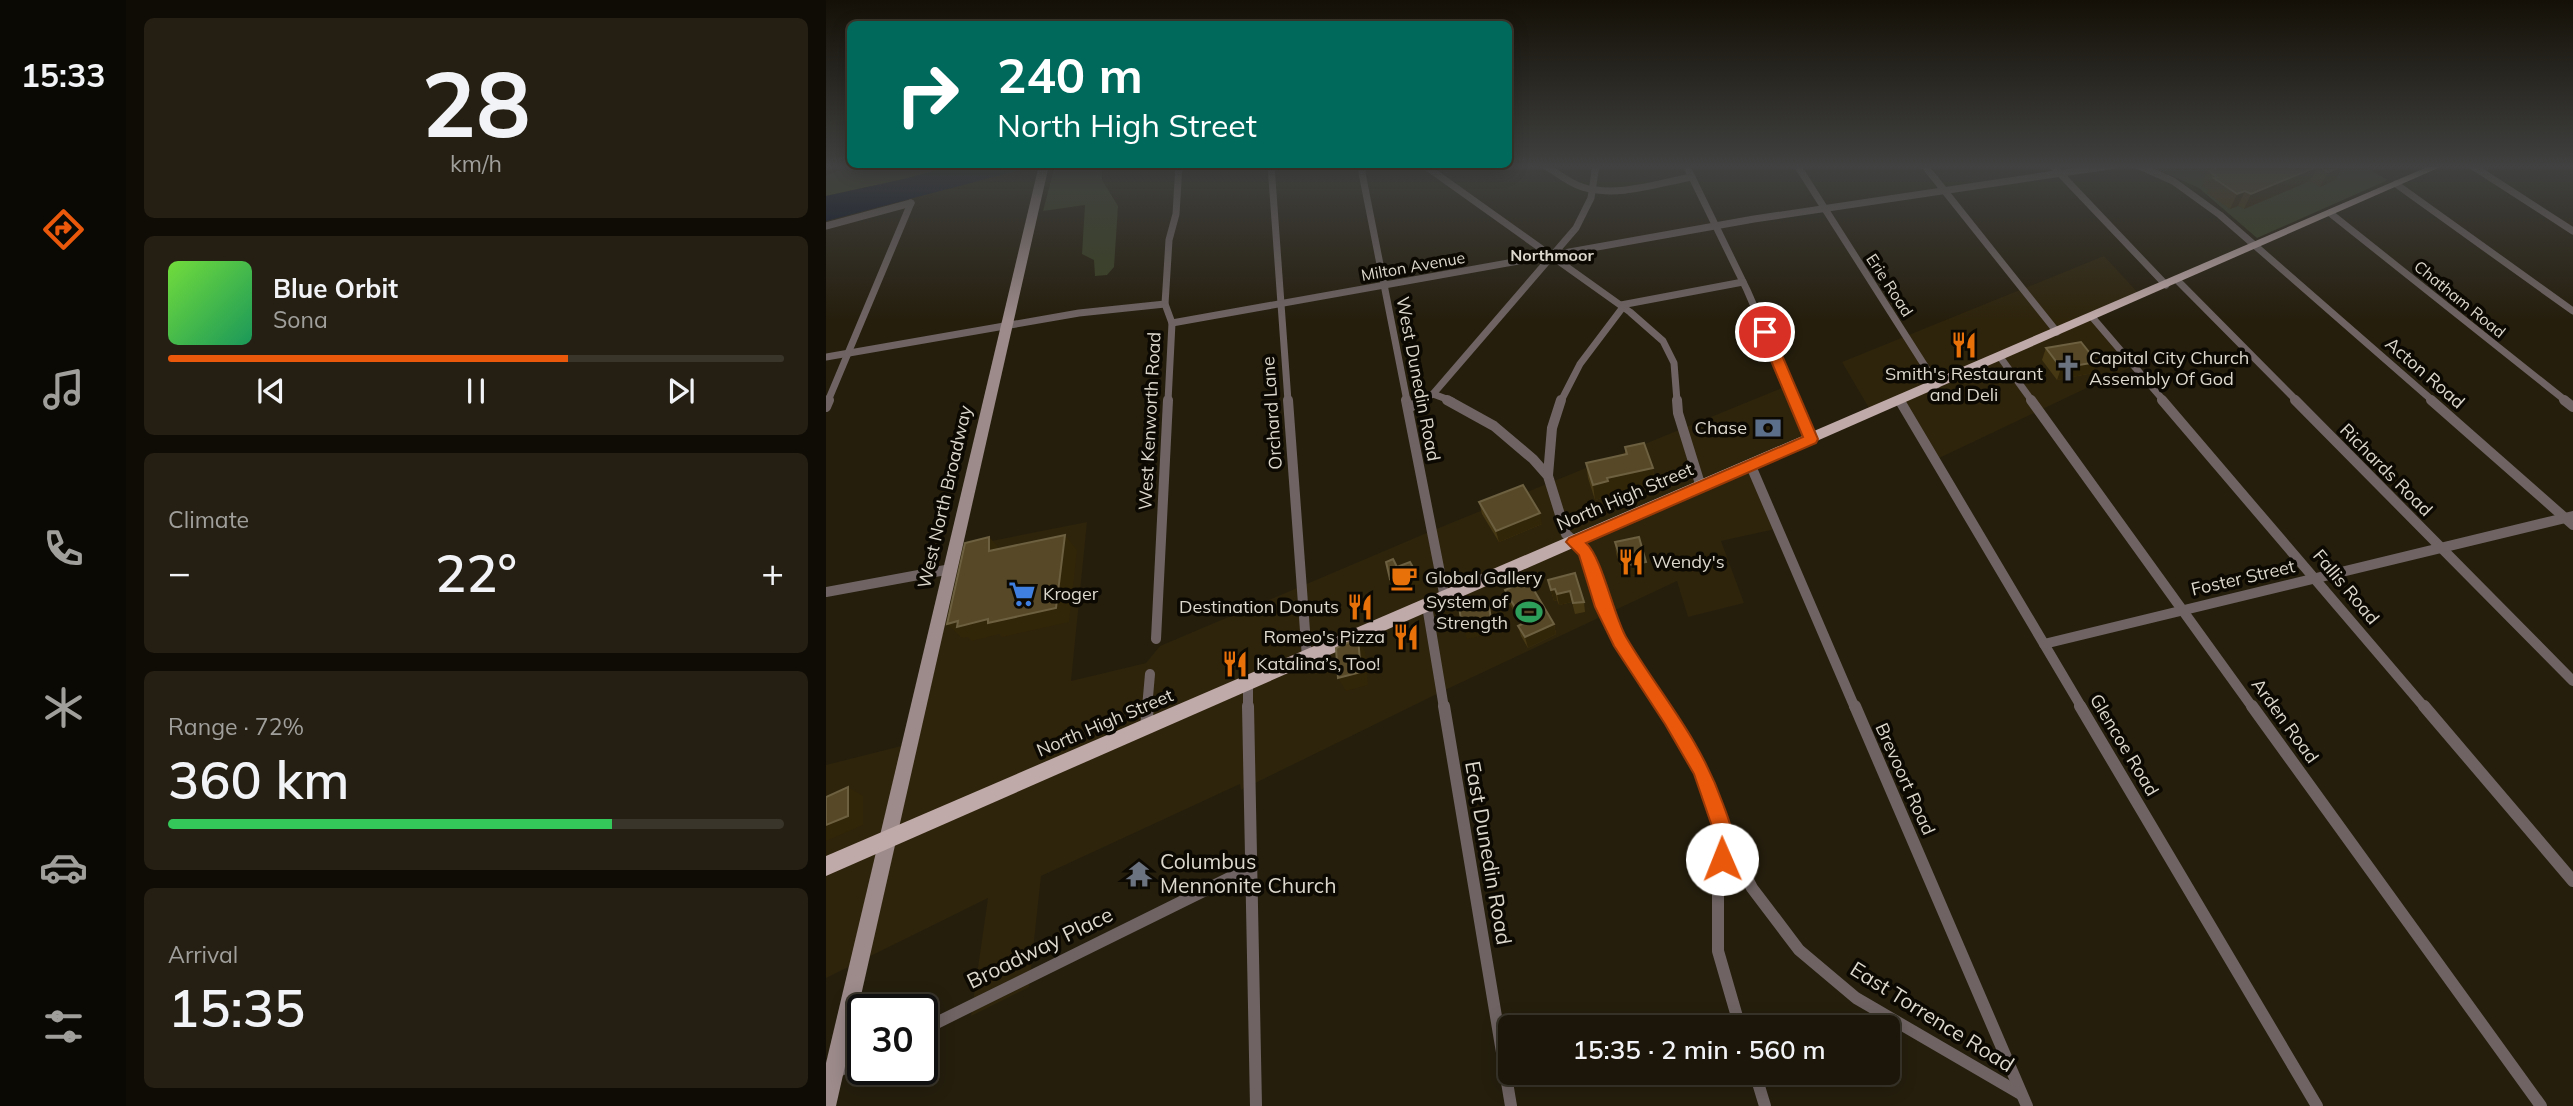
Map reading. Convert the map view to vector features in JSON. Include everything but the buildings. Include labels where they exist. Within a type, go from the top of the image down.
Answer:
[{"type":"main road","name":"West North Broadway","points":[[826,1106],[830,1075],[889,839],[1032,217]]},
{"type":"main road","name":"North High Street","points":[[826,866],[2322,217]]},
{"type":"street","points":[[826,226],[861,217]]},
{"type":"street","points":[[826,407],[905,217]]},
{"type":"street","name":"West Kenworth Road","points":[[1156,639],[1172,323],[1165,303],[1169,240],[1175,217]]},
{"type":"street","name":"Orchard Lane","points":[[1274,217],[1307,658]]},
{"type":"street","name":"West Dunedin Road","points":[[1371,217],[1445,598]]},
{"type":"street","points":[[1497,217],[1622,306],[1652,330],[1669,350],[1674,363],[1678,413],[1701,487]]},
{"type":"street","points":[[1408,408],[1433,394],[1583,217]]},
{"type":"street","points":[[1711,217],[1743,282],[1811,439]]},
{"type":"street","name":"Milton Avenue","points":[[1172,323],[1773,217]]},
{"type":"street","name":"Erie Road","points":[[1830,217],[1937,385]]},
{"type":"street","points":[[1966,217],[2057,332]]},
{"type":"street","name":"Richards Road","points":[[2104,217],[2573,681]]},
{"type":"street","name":"Acton Road","points":[[2222,217],[2570,520]]},
{"type":"street","name":"Chatham Road","points":[[2335,217],[2573,407]]},
{"type":"street","points":[[2441,217],[2573,311]]},
{"type":"street","points":[[2551,217],[2573,231]]},
{"type":"street","points":[[1548,476],[1549,444],[1563,394],[1575,368],[1622,306],[1743,282]]},
{"type":"street","points":[[826,357],[1082,312],[1165,303]]},
{"type":"street","name":"Fallis Road","points":[[2092,317],[2573,881]]},
{"type":"street","name":"Arden Road","points":[[2000,357],[2540,1106]]},
{"type":"street","points":[[1433,394],[1461,405],[1494,426],[1533,459],[1548,476]]},
{"type":"street","name":"Glencoe Road","points":[[1900,401],[2317,1106]]},
{"type":"street","name":"Brevoort Road","points":[[1751,466],[2024,1100]]},
{"type":"street","name":"East Torrence Road","points":[[1548,476],[1566,534],[1586,552],[1603,607],[1620,641],[1672,718],[1702,771],[1726,838],[1752,888],[1799,950],[1856,998],[2024,1100]]},
{"type":"street","name":"Foster Street","points":[[2044,643],[2440,547],[2570,520]]},
{"type":"street","points":[[826,592],[951,569]]},
{"type":"street","name":"East Dunedin Road","points":[[1427,606],[1511,1106]]},
{"type":"street","points":[[1146,728],[1150,674]]},
{"type":"street","points":[[1248,684],[1256,1106]]},
{"type":"street","points":[[1726,838],[1718,880],[1718,951],[1737,1015]]},
{"type":"street","name":"Broadway Place","points":[[938,1022],[1252,867]]},
{"type":"street","points":[[830,1075],[847,1067]]},
{"type":"street","points":[[1759,1085],[1765,1106]]},
{"type":"shaded area","points":[[2104,256],[2141,296],[2094,317],[2135,365],[1935,460],[1901,402],[1873,415],[1842,362]]},
{"type":"shaded area","points":[[1789,385],[1814,439],[1752,467],[1780,528],[1721,541],[1744,603],[1688,617],[1677,581],[1241,790],[1240,784],[1041,876],[1029,987],[971,1016],[988,898],[826,978],[826,765],[913,743],[956,548],[1087,522],[1071,681],[1146,663],[1160,646],[1429,532]]},
{"type":"green space","points":[[1084,217],[1117,217],[1114,267],[1107,275],[1095,276],[1094,260],[1082,254]]},
{"type":"green space","points":[[2232,217],[2305,217],[2257,238]]},
{"type":"water","points":[[826,217],[843,217],[826,221]]},
{"type":"place","name":"Smith's Restaurant and Deli","points":[[1964,345]]},
{"type":"place","name":"Capital City Church Assembly Of God","points":[[2068,368]]},
{"type":"place","name":"Chase","points":[[1768,428]]},
{"type":"place","name":"Wendy's","points":[[1631,562]]},
{"type":"place","name":"Global Gallery","points":[[1404,578]]},
{"type":"place","name":"Kroger","points":[[1022,594]]},
{"type":"place","name":"Destination Donuts","points":[[1360,607]]},
{"type":"place","name":"System of Strength","points":[[1529,612]]},
{"type":"place","name":"Romeo's Pizza","points":[[1406,637]]},
{"type":"place","name":"Katalina’s, Too!","points":[[1235,664]]},
{"type":"place","name":"Columbus Mennonite Church","points":[[1139,874]]},
{"type":"district","name":"Northmoor","points":[[1552,255]]},
{"type":"route","points":[[1722,859],[1726,838],[1702,771],[1672,718],[1620,641],[1603,607],[1586,552],[1574,542],[1811,439],[1765,332]]}]
